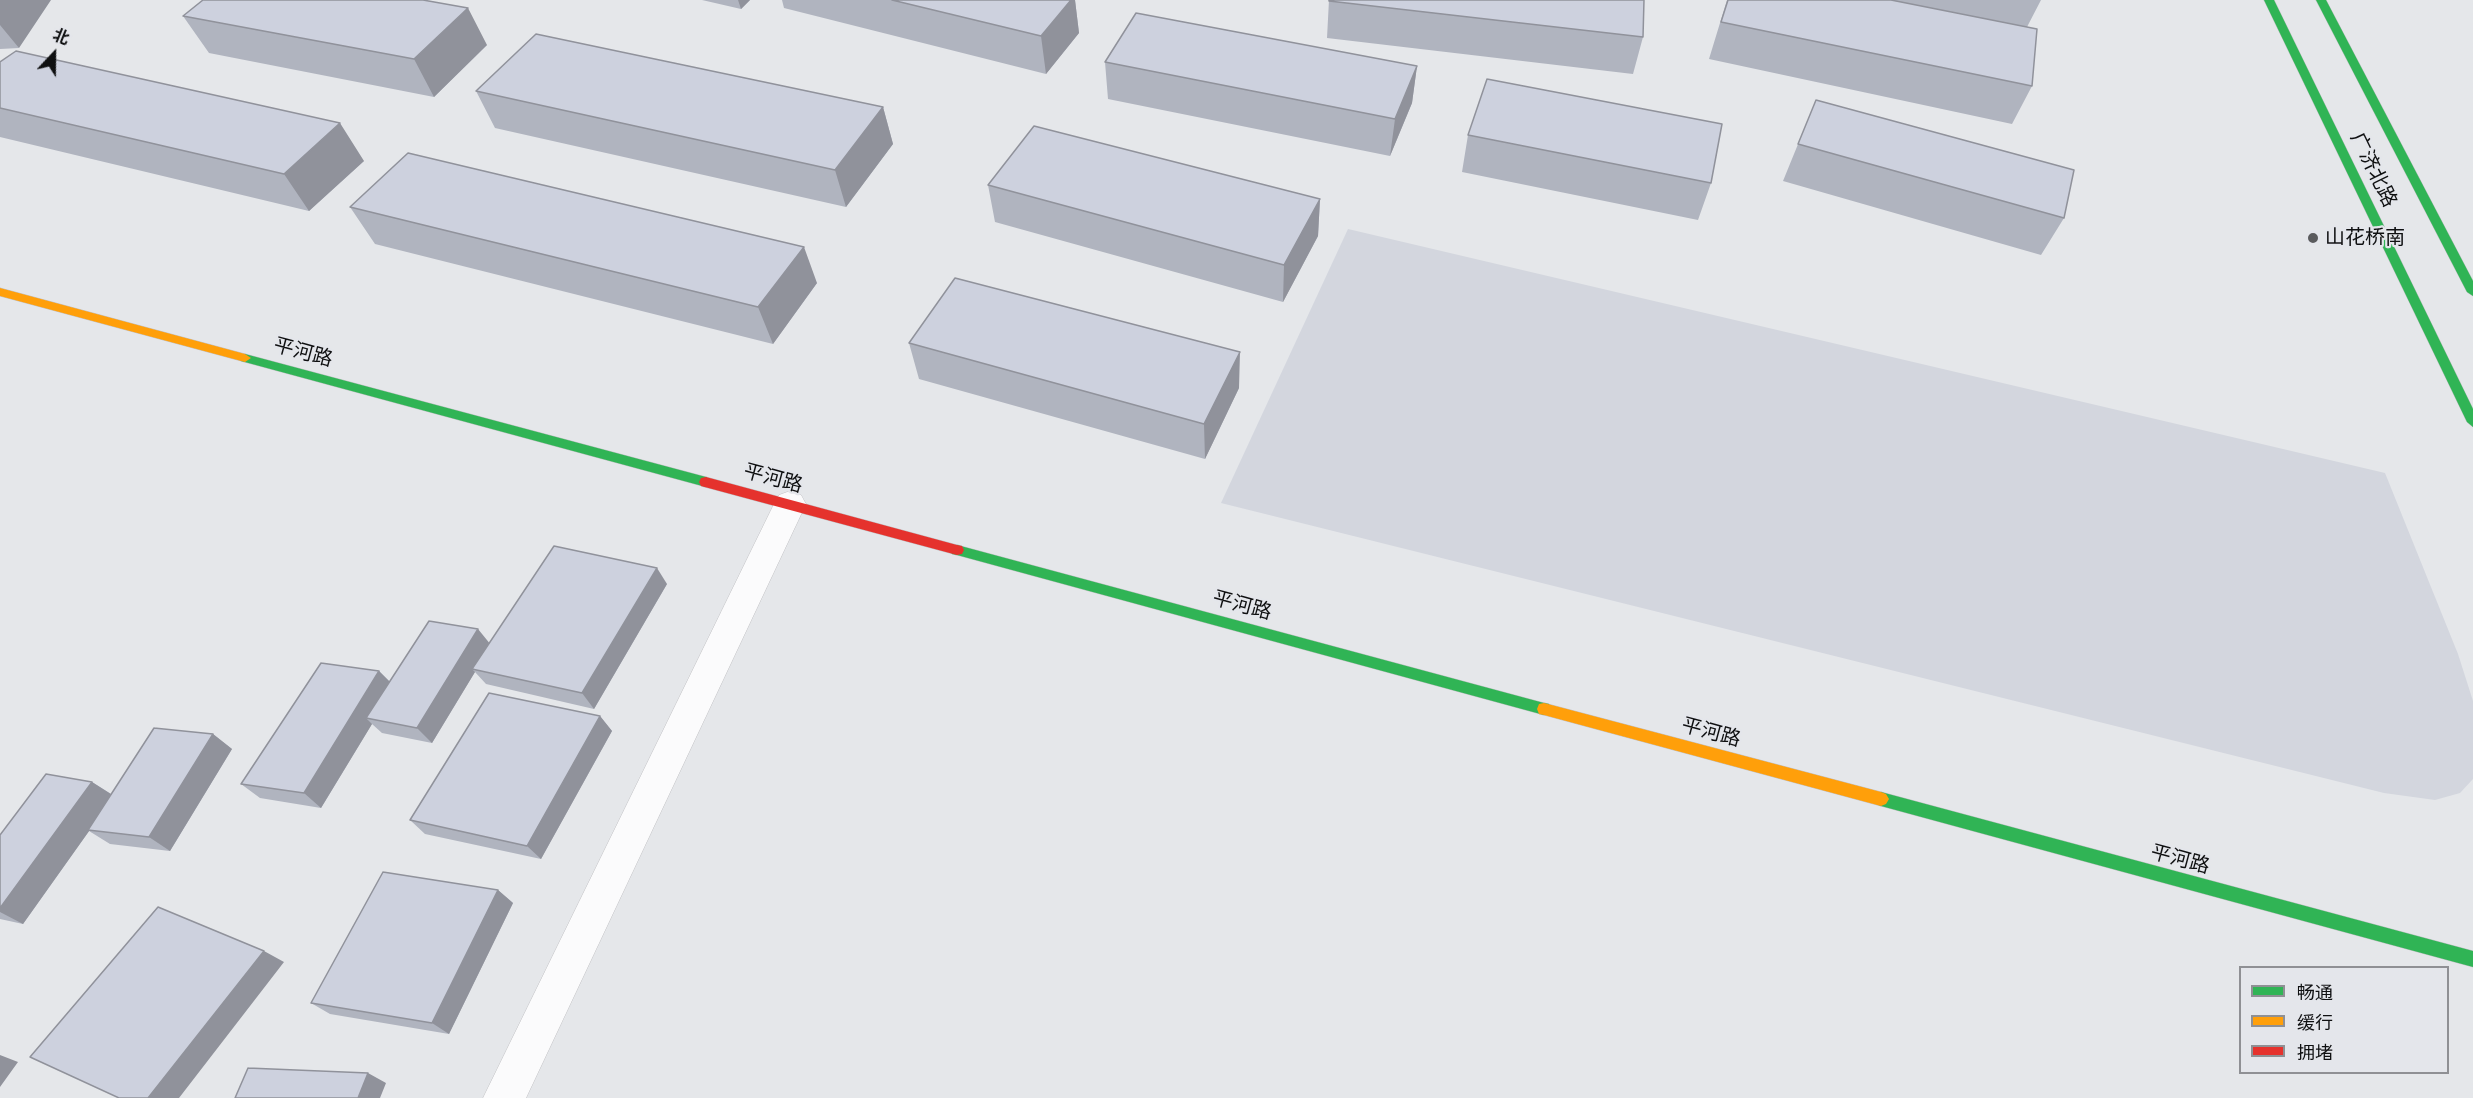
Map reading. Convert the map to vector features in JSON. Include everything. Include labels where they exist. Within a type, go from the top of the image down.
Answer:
[{"type":"main road","name":"广济北路","points":[[2269,0],[2473,422]]},
{"type":"main road","name":"广济北路","points":[[2321,0],[2473,292]]},
{"type":"main road","name":"平河路","points":[[0,292],[2473,959]]},
{"type":"street","points":[[504,1098],[790,504]]},
{"type":"shaded area","points":[[1348,229],[2385,473],[2458,654],[2473,701],[2473,779],[2460,793],[2435,800],[2384,793],[1221,503]]},
{"type":"building","points":[[203,0],[423,0],[468,8],[414,59],[183,16]]},
{"type":"building","points":[[892,0],[1071,0],[1041,36]]},
{"type":"building","points":[[1644,0],[1643,37],[1329,1]]},
{"type":"building","points":[[1728,0],[1891,0],[2037,29],[2032,86],[1721,22]]},
{"type":"building","points":[[1136,13],[1417,66],[1395,119],[1105,62]]},
{"type":"building","points":[[536,34],[883,107],[835,170],[476,91]]},
{"type":"building","points":[[16,51],[340,123],[284,174],[0,108],[0,62]]},
{"type":"building","points":[[1487,79],[1722,124],[1711,183],[1468,135]]},
{"type":"building","points":[[1816,100],[2074,170],[2064,218],[1798,144]]},
{"type":"building","points":[[1034,126],[1320,199],[1284,265],[988,185]]},
{"type":"building","points":[[408,153],[804,247],[758,307],[350,207]]},
{"type":"building","points":[[955,278],[1240,352],[1204,424],[909,343]]},
{"type":"building","points":[[554,546],[657,568],[582,693],[472,669]]},
{"type":"building","points":[[429,621],[478,629],[417,728],[366,718]]},
{"type":"building","points":[[321,663],[379,671],[304,793],[241,784]]},
{"type":"building","points":[[489,693],[600,716],[527,846],[410,820]]},
{"type":"building","points":[[154,728],[213,734],[149,837],[88,830]]},
{"type":"building","points":[[46,774],[92,782],[0,908],[0,835]]},
{"type":"building","points":[[383,872],[498,890],[432,1023],[311,1003]]},
{"type":"building","points":[[158,907],[264,951],[148,1098],[119,1098],[30,1057]]},
{"type":"building","points":[[248,1068],[368,1073],[358,1098],[235,1098]]},
{"type":"traffic: fast","points":[[2269,0],[2473,422]]},
{"type":"traffic: fast","points":[[2321,0],[2473,292]]},
{"type":"traffic: fast","points":[[245,358],[706,482]]},
{"type":"traffic: fast","points":[[957,550],[1544,709]]},
{"type":"traffic: fast","points":[[1881,799],[2473,959]]},
{"type":"traffic: slow","points":[[0,292],[245,358]]},
{"type":"traffic: slow","points":[[1544,709],[1881,799]]},
{"type":"traffic: jam","points":[[706,482],[957,550]]},
{"type":"place","name":"山花桥南","points":[[2313,238]]}]
